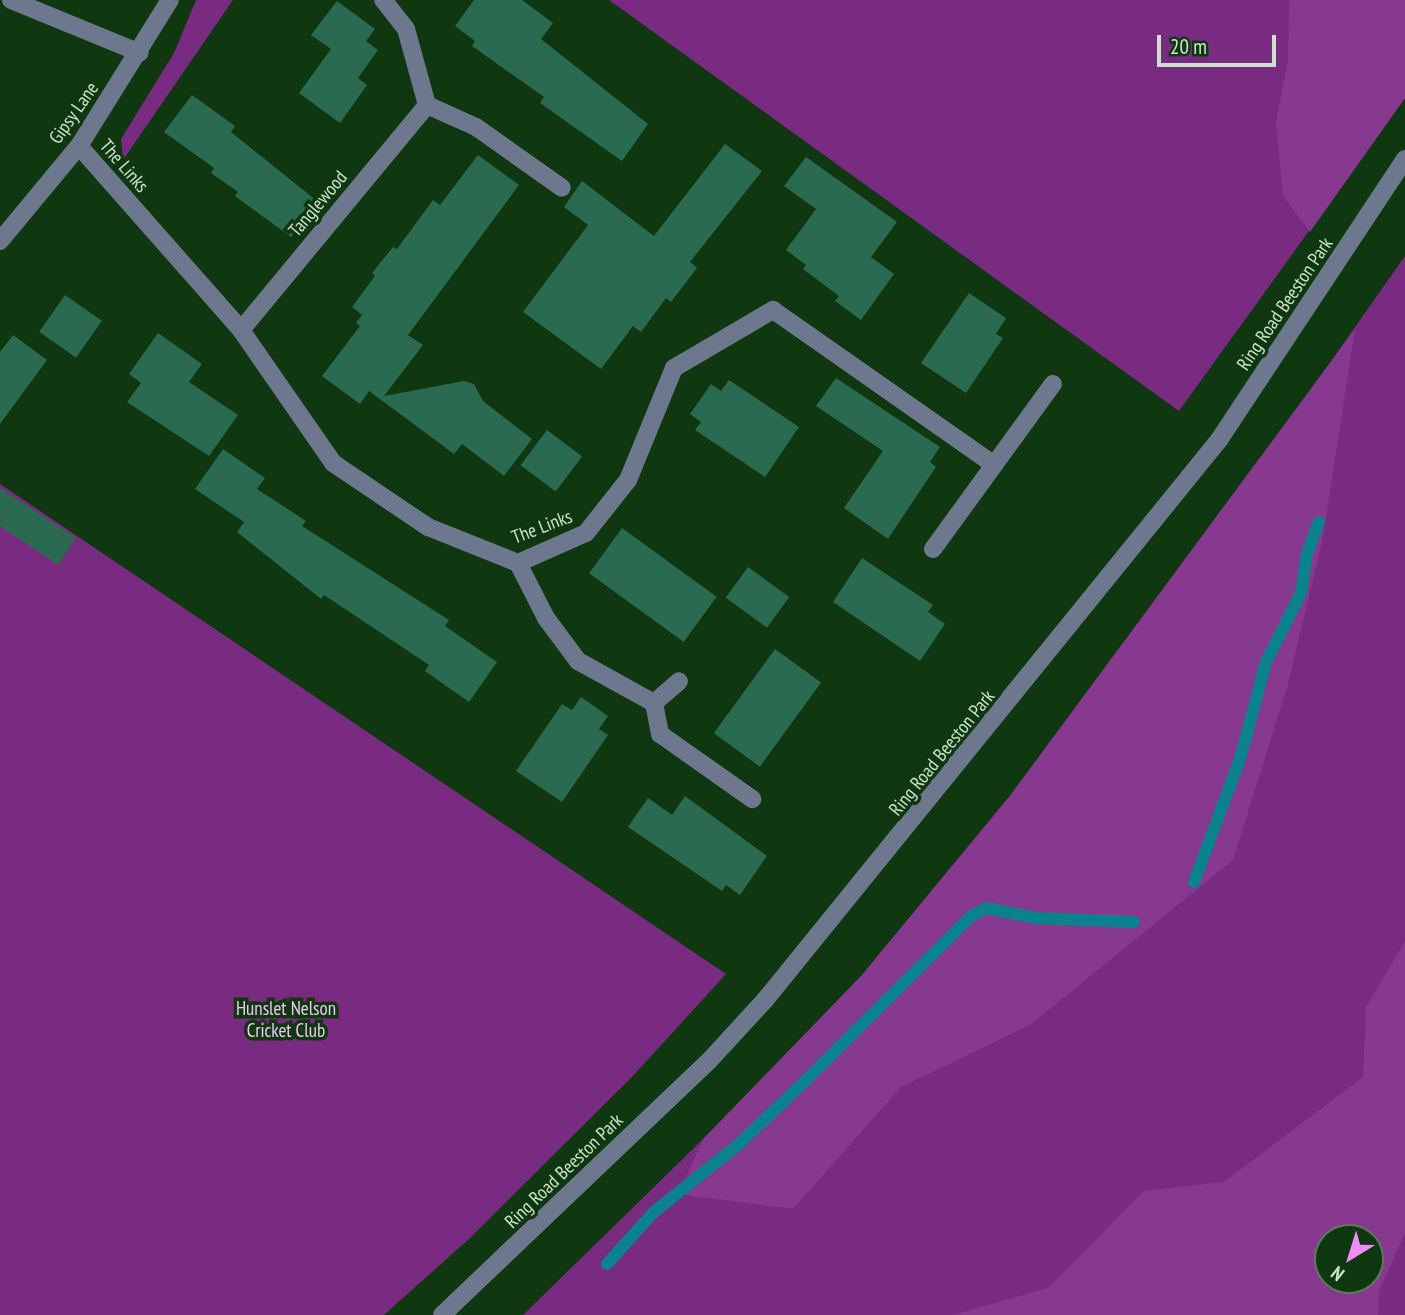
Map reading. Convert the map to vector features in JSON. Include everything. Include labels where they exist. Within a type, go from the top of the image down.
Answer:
[{"type":"street","points":[[11,0],[140,53]]},
{"type":"street","name":"Gipsy Lane","points":[[0,241],[79,146],[140,53],[170,0]]},
{"type":"street","points":[[383,0],[406,29],[427,105],[475,127],[562,188]]},
{"type":"street","name":"Tanglewood","points":[[241,330],[427,105]]},
{"type":"street","name":"The Links","points":[[79,146],[241,330],[332,463],[428,527],[518,563],[586,533],[628,480],[674,368],[774,310],[994,465]]},
{"type":"street","name":"Ring Road Beeston Park","points":[[442,1315],[708,1062],[765,1000],[1219,440],[1405,159]]},
{"type":"street","points":[[933,549],[1053,384]]},
{"type":"street","points":[[518,563],[546,618],[578,661],[654,703]]},
{"type":"street","points":[[654,703],[679,681]]},
{"type":"street","points":[[654,703],[660,734],[752,799]]},
{"type":"green space","points":[[196,0],[233,0],[123,160],[121,139],[174,53]]},
{"type":"green space","points":[[609,0],[1405,0],[1405,98],[1179,411]]},
{"type":"green space","points":[[1405,256],[1405,1315],[523,1315],[743,1100],[862,975],[1009,797],[1258,465]]},
{"type":"green space","name":"Hunslet Nelson Cricket Club","points":[[0,484],[726,974],[633,1076],[470,1238],[384,1315],[0,1315]]},
{"type":"shaded area","points":[[1289,0],[1405,0],[1405,98],[1310,232],[1283,196],[1276,123],[1288,59]]},
{"type":"shaded area","points":[[1355,329],[1323,537],[1288,684],[1233,860],[1030,1025],[901,1087],[793,1209],[678,1194],[704,1138],[862,975],[1009,797]]},
{"type":"shaded area","points":[[1405,941],[1405,1233],[1384,1280],[1384,1224],[1314,1224],[1314,1294],[1379,1294],[1378,1315],[953,1315],[1048,1288],[1144,1191],[1224,1182],[1363,1077],[1366,1007]]},
{"type":"building","points":[[474,0],[522,0],[553,23],[541,39],[648,124],[622,161],[540,103],[544,97],[472,46],[475,41],[455,26]]},
{"type":"building","points":[[337,1],[375,29],[366,41],[378,50],[358,78],[367,85],[340,123],[299,93],[331,49],[311,35]]},
{"type":"building","points":[[192,95],[235,126],[231,132],[317,201],[291,237],[235,196],[238,192],[211,173],[214,168],[164,132]]},
{"type":"building","points":[[725,144],[762,171],[690,262],[697,268],[671,302],[666,298],[641,332],[633,326],[601,369],[523,312],[588,225],[564,207],[582,181],[654,236]]},
{"type":"building","points":[[478,155],[519,185],[408,335],[423,345],[384,396],[464,381],[474,384],[483,401],[532,439],[504,476],[462,444],[454,454],[369,391],[360,404],[322,376],[360,326],[356,323],[362,315],[352,307],[375,276],[372,273],[393,247],[397,249],[433,200],[440,205]]},
{"type":"building","points":[[806,157],[897,222],[871,257],[894,274],[861,320],[835,301],[839,296],[803,269],[806,265],[786,250],[816,209],[784,186]]},
{"type":"building","points":[[969,293],[1006,318],[996,334],[1003,338],[966,393],[921,363]]},
{"type":"building","points":[[65,295],[102,321],[76,358],[39,332]]},
{"type":"building","points":[[158,333],[202,364],[189,382],[238,415],[209,456],[127,402],[141,383],[129,374]]},
{"type":"building","points":[[13,335],[47,360],[0,424],[0,352]]},
{"type":"building","points":[[836,378],[940,447],[930,462],[936,467],[888,539],[844,508],[883,451],[816,406]]},
{"type":"building","points":[[729,380],[799,427],[765,477],[695,430],[701,422],[690,414],[711,384],[721,391]]},
{"type":"building","points":[[547,430],[582,456],[556,492],[521,465]]},
{"type":"building","points":[[223,449],[265,478],[257,489],[306,521],[302,526],[449,620],[445,626],[497,662],[469,702],[425,671],[429,665],[324,595],[321,599],[237,532],[244,522],[195,489]]},
{"type":"building","points":[[0,488],[76,538],[58,565],[0,526]]},
{"type":"building","points":[[622,528],[717,597],[684,642],[589,573]]},
{"type":"building","points":[[862,558],[933,605],[928,612],[945,624],[920,661],[833,602]]},
{"type":"building","points":[[748,567],[789,597],[767,628],[726,598]]},
{"type":"building","points":[[775,649],[821,683],[760,767],[714,733]]},
{"type":"building","points":[[581,697],[608,716],[599,729],[608,735],[562,802],[516,771],[562,704],[572,710]]},
{"type":"building","points":[[685,796],[767,856],[740,895],[726,885],[722,891],[628,827],[648,798],[672,815]]},
{"type":"waterway","points":[[1194,882],[1240,759],[1266,662],[1301,593],[1307,553],[1319,522]]},
{"type":"waterway","points":[[607,1264],[654,1212],[740,1143],[971,916],[987,908],[1036,918],[1134,922]]}]
